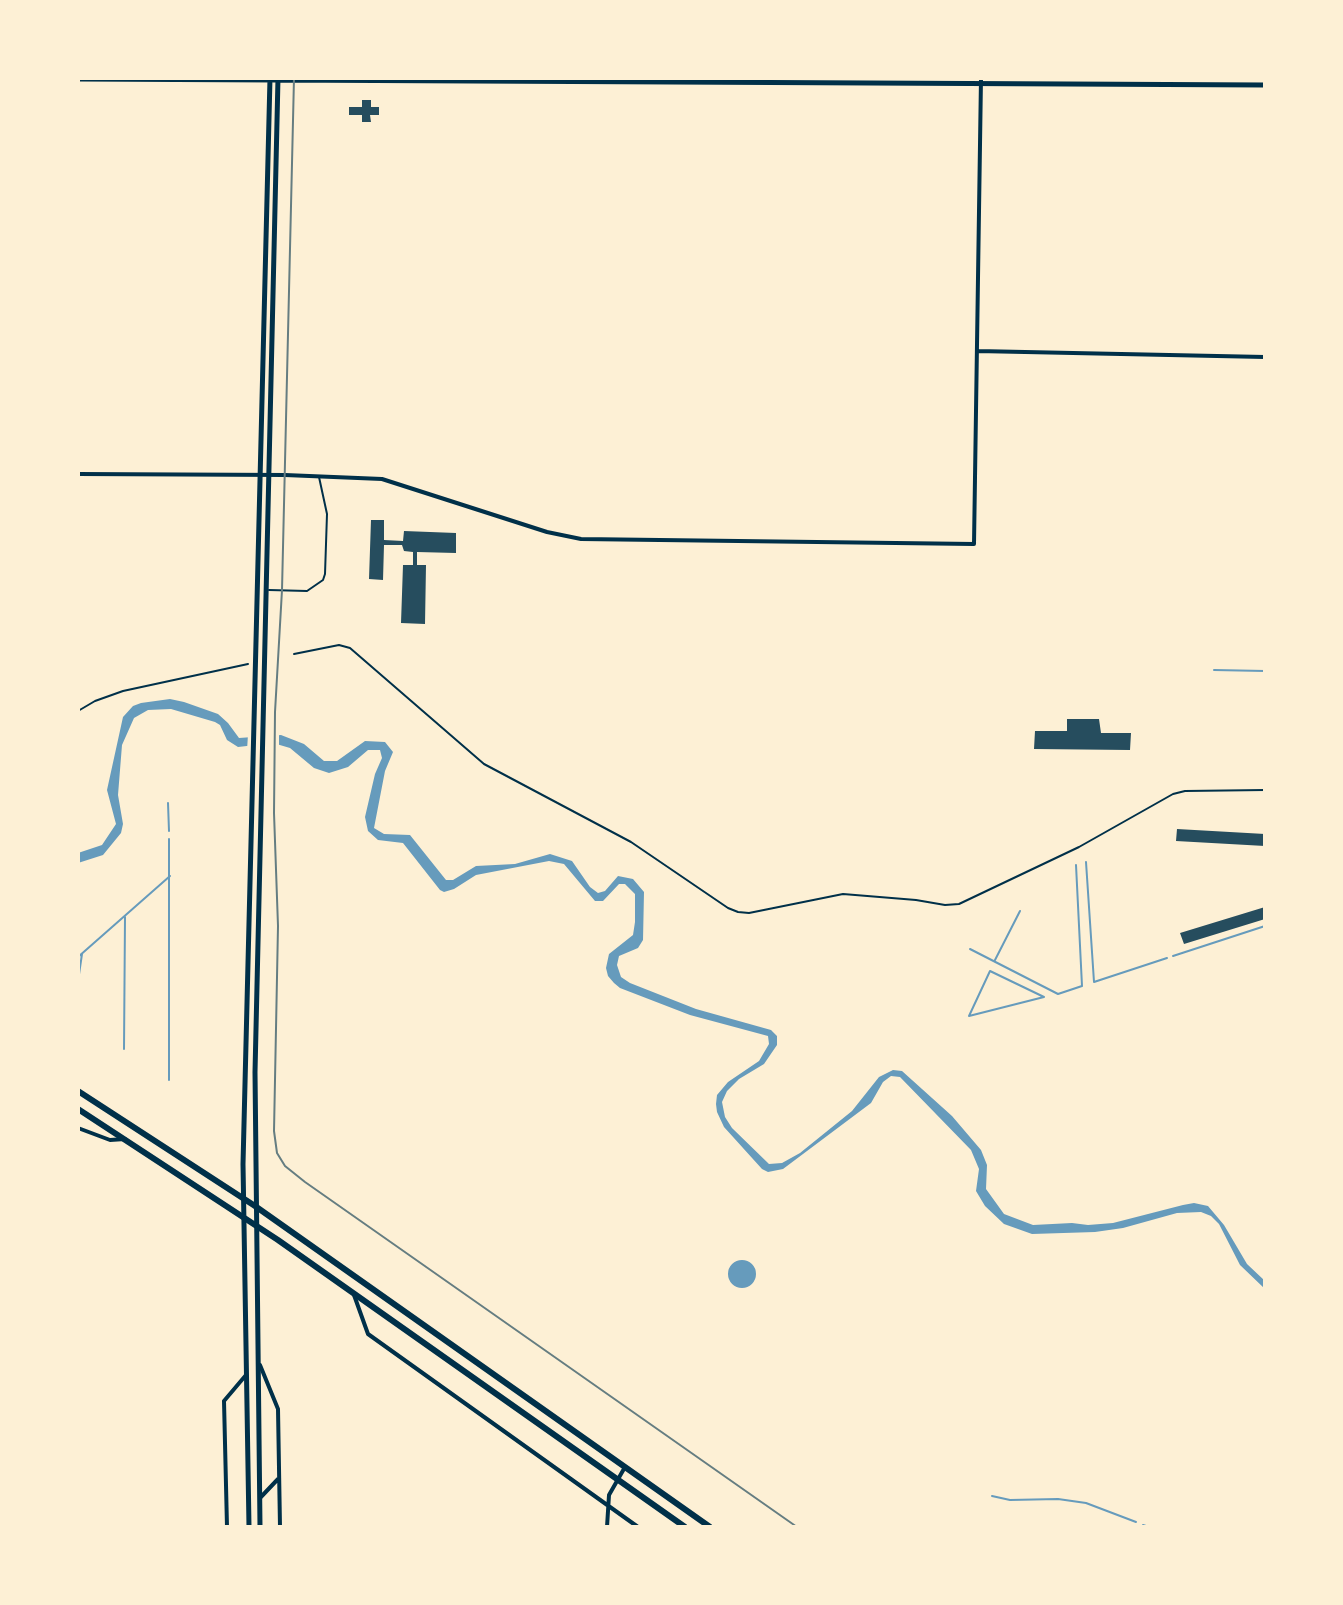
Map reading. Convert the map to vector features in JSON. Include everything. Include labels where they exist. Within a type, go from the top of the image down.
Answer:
[{"type":"main road","points":[[78,79],[980,81],[1265,85]]},
{"type":"main road","points":[[260,1527],[255,1225],[256,716],[270,79]]},
{"type":"main road","points":[[249,1527],[243,1197],[258,759],[263,716],[278,79]]},
{"type":"main road","points":[[78,1091],[243,1197],[710,1527]]},
{"type":"main road","points":[[78,1109],[255,1225],[685,1527]]},
{"type":"street","points":[[78,474],[319,476],[390,480],[547,532],[581,539],[974,544],[980,81]]},
{"type":"street","points":[[977,351],[1265,357]]},
{"type":"street","points":[[78,1128],[105,1139],[125,1139]]},
{"type":"street","points":[[353,1293],[368,1334],[638,1527]]},
{"type":"street","points":[[258,1361],[278,1409],[280,1527]]},
{"type":"street","points":[[227,1527],[224,1401],[246,1375]]},
{"type":"street","points":[[607,1527],[607,1505],[625,1467]]},
{"type":"street","points":[[260,1498],[279,1478]]},
{"type":"lane","points":[[266,590],[307,591],[323,580],[327,514],[319,476]]},
{"type":"path","points":[[294,654],[339,645],[350,648],[484,764],[631,842],[738,912],[749,913],[843,894],[959,904],[1079,847],[1173,794],[1185,791],[1265,790]]},
{"type":"path","points":[[78,711],[105,696],[123,691],[249,664]]},
{"type":"water","points":[[170,699],[218,714],[239,738],[281,735],[304,744],[324,761],[337,761],[365,741],[385,742],[393,752],[385,771],[374,828],[384,834],[410,835],[446,880],[453,880],[476,866],[515,864],[550,854],[572,861],[590,887],[598,893],[605,891],[618,876],[633,879],[644,892],[643,940],[638,948],[619,956],[617,965],[621,977],[696,1009],[771,1030],[777,1036],[777,1045],[764,1064],[739,1079],[727,1091],[722,1102],[725,1117],[732,1128],[769,1164],[782,1163],[800,1153],[852,1111],[879,1077],[893,1070],[902,1071],[952,1116],[981,1150],[987,1165],[986,1189],[1004,1214],[1033,1225],[1088,1225],[1113,1223],[1194,1203],[1208,1206],[1224,1225],[1247,1264],[1265,1281],[1265,1289],[1240,1265],[1219,1224],[1201,1212],[1177,1213],[1123,1228],[1095,1232],[1032,1234],[1004,1224],[985,1206],[976,1191],[979,1169],[971,1150],[900,1077],[891,1076],[883,1082],[871,1103],[783,1169],[768,1172],[762,1169],[724,1127],[716,1104],[717,1095],[728,1082],[759,1061],[769,1044],[768,1036],[690,1015],[614,983],[606,968],[609,954],[633,935],[635,922],[635,894],[625,884],[619,884],[603,901],[595,901],[564,864],[549,861],[476,875],[454,889],[440,890],[403,843],[378,840],[368,831],[365,817],[382,758],[380,750],[368,750],[348,767],[329,773],[314,768],[290,748],[273,743],[238,747],[227,740],[220,725],[215,722],[171,709],[148,710],[134,718],[122,745],[118,795],[123,824],[121,833],[103,855],[78,863],[78,853],[102,845],[116,824],[107,790],[123,717],[133,706]]},
{"type":"water","points":[[742,1260],[752,1264],[756,1274],[752,1284],[742,1288],[732,1284],[728,1274],[732,1264]]},
{"type":"pier","points":[[279,731],[279,749],[267,747],[247,751],[248,734]]},
{"type":"building","points":[[362,100],[371,100],[371,107],[379,107],[379,115],[370,115],[371,122],[362,122],[362,115],[349,115],[349,107],[362,107]]},
{"type":"building","points":[[371,520],[384,520],[384,540],[403,541],[404,531],[456,533],[456,553],[417,552],[417,565],[426,565],[425,624],[401,623],[403,565],[413,565],[413,552],[404,551],[402,545],[384,545],[383,580],[369,579]]},
{"type":"building","points":[[1067,719],[1099,719],[1101,733],[1131,733],[1130,750],[1034,749],[1035,731],[1067,731]]},
{"type":"building","points":[[1177,829],[1265,834],[1265,846],[1176,841]]},
{"type":"building","points":[[1265,907],[1265,919],[1184,944],[1180,933]]},
{"type":"waterway","points":[[1214,670],[1265,671]]},
{"type":"waterway","points":[[168,803],[169,831]]},
{"type":"waterway","points":[[169,839],[169,1080]]},
{"type":"waterway","points":[[1086,862],[1094,982],[1167,958]]},
{"type":"waterway","points":[[970,949],[1058,994],[1082,986],[1076,865]]},
{"type":"waterway","points":[[78,957],[170,876]]},
{"type":"waterway","points":[[995,960],[1020,911]]},
{"type":"waterway","points":[[124,1049],[125,917]]},
{"type":"waterway","points":[[1173,956],[1265,926]]},
{"type":"waterway","points":[[78,981],[82,954]]},
{"type":"waterway","points":[[990,971],[1044,997],[969,1016],[990,971]]},
{"type":"waterway","points":[[992,1496],[1010,1500],[1058,1499],[1086,1503],[1136,1522]]},
{"type":"waterway","points":[[1143,1525],[1149,1527]]},
{"type":"tram line","points":[[294,78],[282,590],[275,712],[274,813],[278,926],[274,1131],[277,1153],[285,1166],[305,1182],[797,1527]]}]
